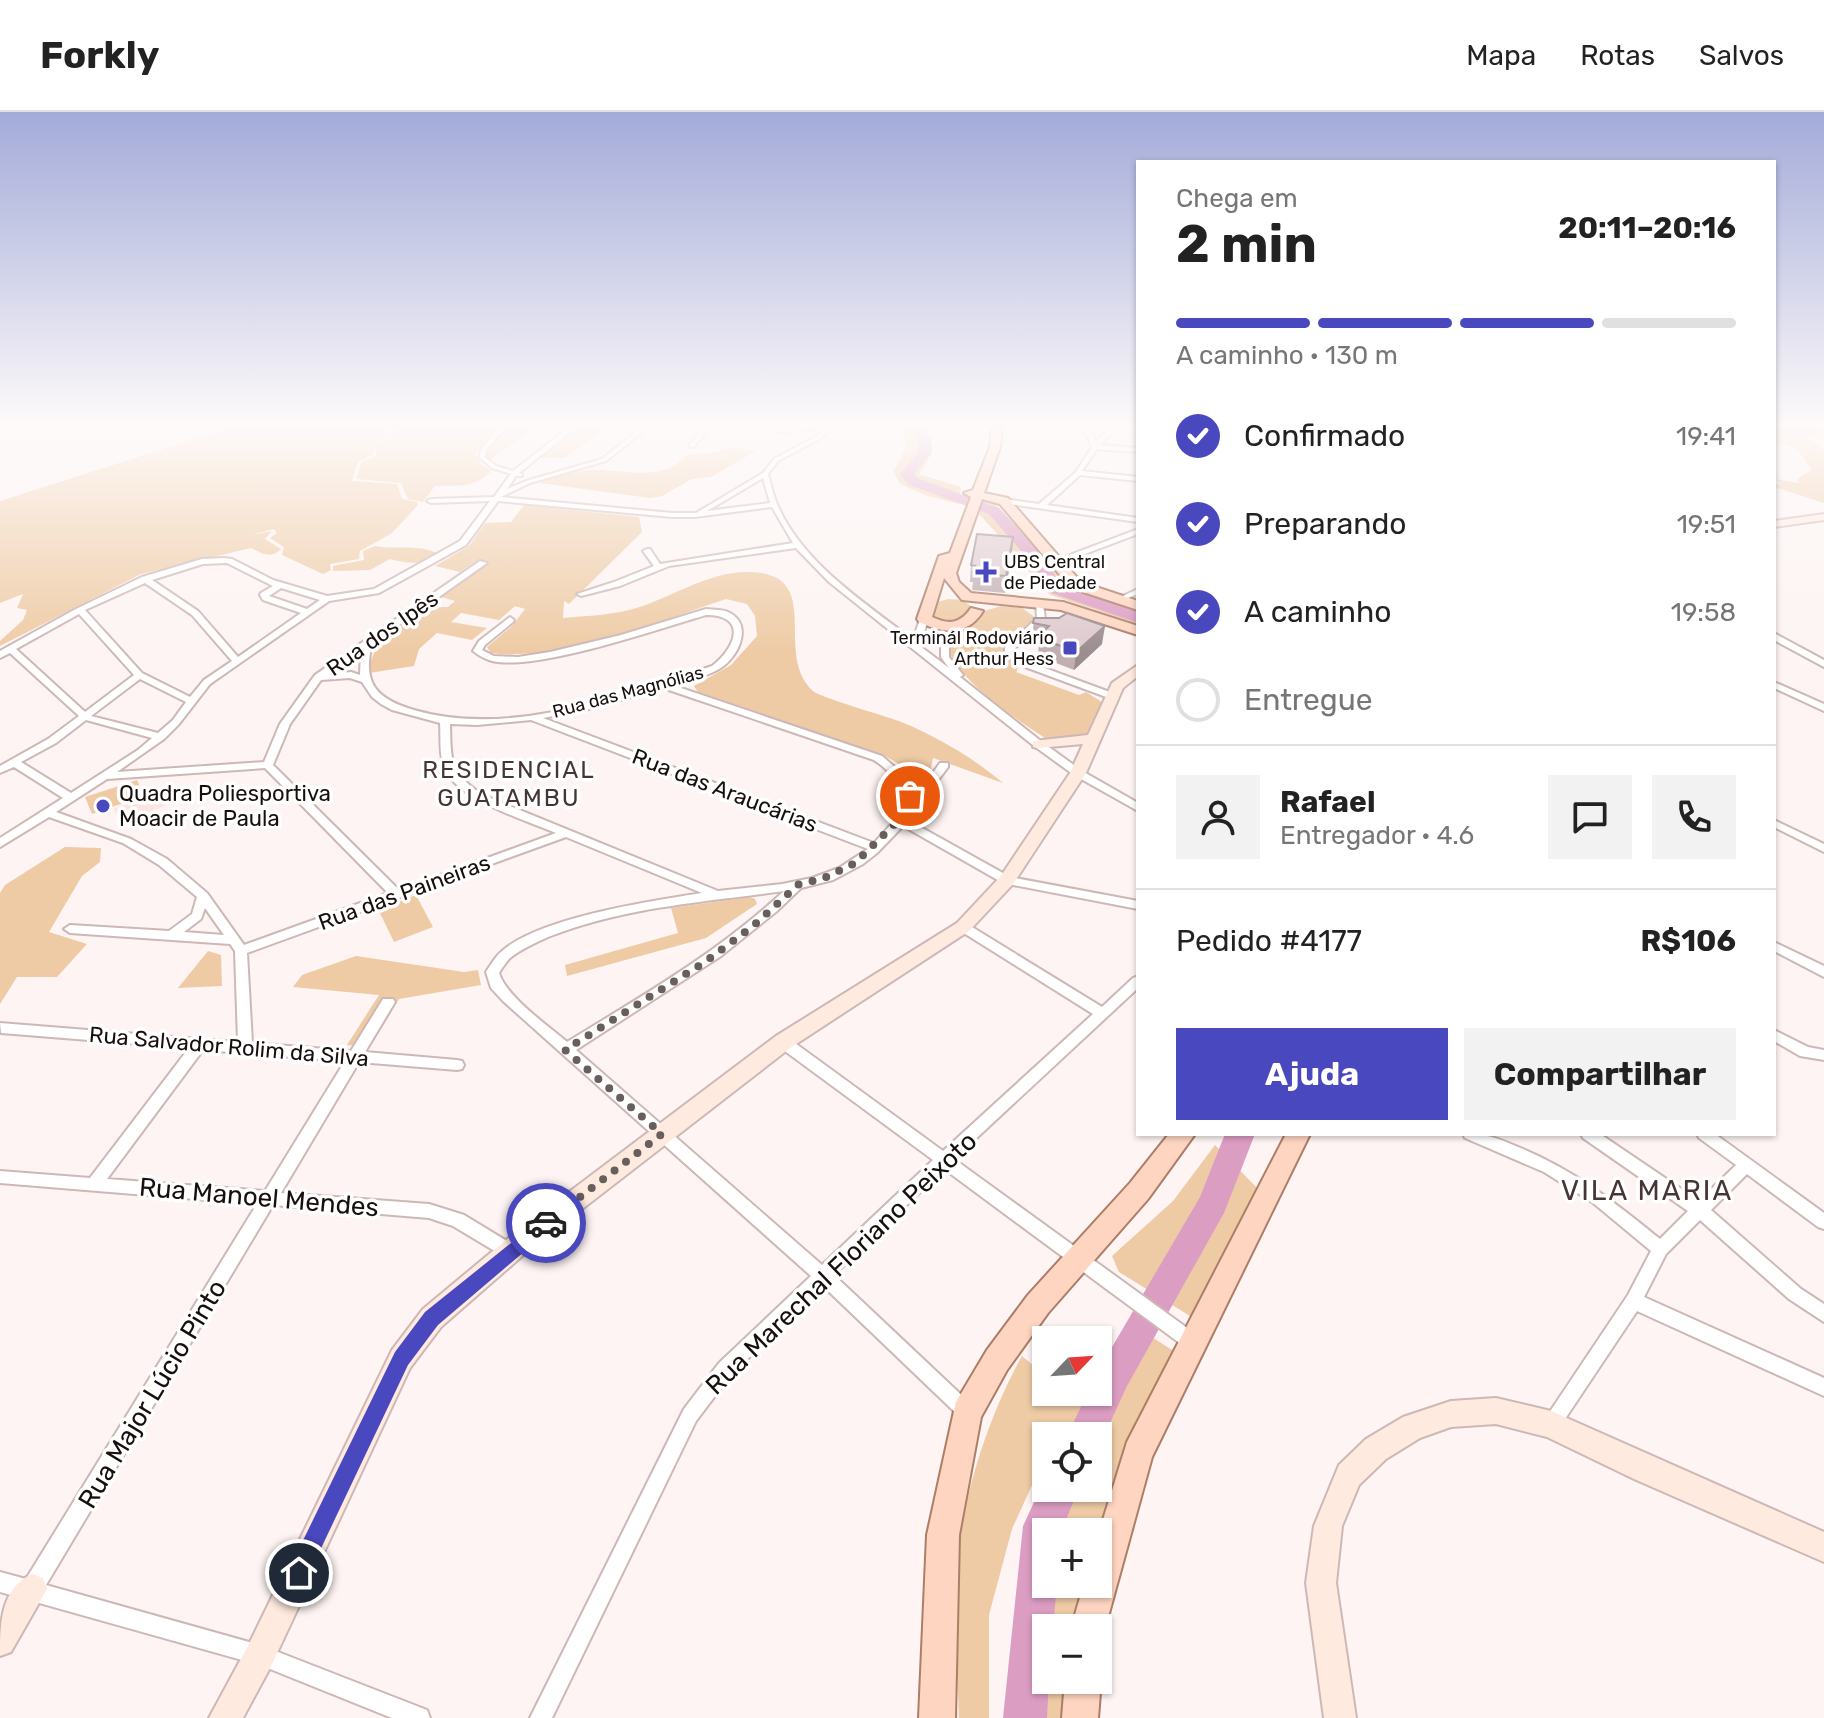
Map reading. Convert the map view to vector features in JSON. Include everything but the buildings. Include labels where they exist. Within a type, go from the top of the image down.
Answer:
[{"type":"main road","points":[[971,502],[936,578],[924,619],[940,626],[962,626],[976,611],[1002,602]]},
{"type":"main road","points":[[971,502],[949,579],[976,611]]},
{"type":"main road","points":[[1000,502],[1058,561],[1076,585],[1136,605]]},
{"type":"main road","points":[[936,578],[963,594],[1090,613],[1136,630]]},
{"type":"main road","points":[[928,601],[963,594]]},
{"type":"main road","points":[[937,1718],[943,1535],[967,1413],[1002,1353],[1038,1304],[1139,1191],[1181,1136]]},
{"type":"main road","points":[[1092,1614],[1138,1453],[1188,1340],[1297,1136]]},
{"type":"main road","points":[[1080,1718],[1082,1694]]},
{"type":"street","points":[[3,839],[49,813],[161,737],[207,682],[327,599],[376,591],[448,554],[463,543],[495,502]]},
{"type":"street","points":[[545,502],[620,512],[695,515],[774,505]]},
{"type":"street","points":[[695,515],[717,502]]},
{"type":"street","points":[[773,502],[798,545],[832,580],[1038,744],[1078,773],[1136,807]]},
{"type":"street","points":[[1013,502],[1136,520]]},
{"type":"street","points":[[1040,507],[1046,502]]},
{"type":"street","points":[[1776,524],[1824,517]]},
{"type":"street","points":[[1058,561],[1136,532]]},
{"type":"street","points":[[581,594],[617,584],[658,566],[798,545]]},
{"type":"street","points":[[647,551],[658,566]]},
{"type":"street","points":[[0,655],[80,610],[145,579],[202,563],[224,560],[281,585],[327,599]]},
{"type":"street","name":"Rua dos Ipês","points":[[268,765],[285,724],[318,677],[483,563]]},
{"type":"street","points":[[145,579],[195,613],[236,660]]},
{"type":"street","points":[[281,585],[264,595],[266,598],[307,612]]},
{"type":"street","points":[[1118,600],[1136,592]]},
{"type":"street","points":[[1039,604],[1041,619],[1008,650],[1012,657],[1112,696]]},
{"type":"street","points":[[80,610],[139,675],[191,701]]},
{"type":"street","name":"Rua das Magnólias","points":[[364,680],[377,698],[400,710],[445,721],[531,717],[663,685],[727,662],[738,628],[735,617],[729,613],[706,612],[549,657],[494,660],[482,657],[477,651],[482,643],[510,620]]},
{"type":"street","points":[[918,649],[924,619]]},
{"type":"street","points":[[918,649],[945,645],[962,626]]},
{"type":"street","points":[[1776,637],[1824,664]]},
{"type":"street","points":[[318,677],[351,675],[364,680],[362,661],[368,641]]},
{"type":"street","points":[[945,645],[945,657],[985,703]]},
{"type":"street","points":[[10,648],[85,717],[161,737]]},
{"type":"street","points":[[936,664],[945,657]]},
{"type":"street","points":[[225,1718],[260,1655],[401,1359],[432,1318],[509,1251],[783,1042],[963,927],[1007,880],[1078,773],[1117,686],[1136,671]]},
{"type":"street","points":[[0,770],[85,717],[139,675]]},
{"type":"street","points":[[663,685],[878,758],[896,769],[906,783],[912,807]]},
{"type":"street","points":[[1776,686],[1824,708]]},
{"type":"street","name":"Rua das Araucárias","points":[[531,717],[874,847]]},
{"type":"street","points":[[445,721],[448,768],[457,783],[479,797],[716,895]]},
{"type":"street","points":[[1038,744],[1093,739]]},
{"type":"street","points":[[15,763],[71,798]]},
{"type":"street","points":[[105,776],[268,765],[396,894]]},
{"type":"street","points":[[944,765],[901,821],[843,871],[799,884],[716,895],[591,918],[539,936],[508,952],[496,962],[492,972],[496,985],[508,998],[822,1275],[967,1413]]},
{"type":"street","points":[[49,813],[127,841],[163,862],[203,896],[238,946],[245,1047]]},
{"type":"street","points":[[901,821],[1007,880],[1136,905]]},
{"type":"street","points":[[1776,824],[1824,848]]},
{"type":"street","name":"Rua das Paineiras","points":[[238,946],[567,833]]},
{"type":"street","points":[[565,1050],[705,962],[762,919],[799,884]]},
{"type":"street","points":[[171,936],[197,916],[203,896]]},
{"type":"street","points":[[963,927],[1103,1014]]},
{"type":"street","points":[[70,929],[171,936],[238,946]]},
{"type":"street","points":[[1776,947],[1824,972]]},
{"type":"street","name":"Rua Marechal Floriano Peixoto","points":[[541,1718],[690,1415],[725,1369],[944,1159],[1136,983]]},
{"type":"street","name":"Rua Major Lúcio Pinto","points":[[32,1589],[388,1002]]},
{"type":"street","name":"Rua Salvador Rolim da Silva","points":[[1,1028],[457,1065]]},
{"type":"street","points":[[1776,1036],[1805,1052],[1824,1055]]},
{"type":"street","points":[[783,1042],[1188,1340]]},
{"type":"street","points":[[95,1183],[200,1044]]},
{"type":"street","points":[[1475,1136],[1549,1167],[1597,1197],[1660,1249]]},
{"type":"street","points":[[1591,1136],[1701,1211],[1795,1294],[1824,1314]]},
{"type":"street","points":[[1707,1136],[1824,1222]]},
{"type":"street","points":[[1551,1425],[1634,1301],[1660,1249],[1747,1164]]},
{"type":"street","name":"Rua Manoel Mendes","points":[[0,1177],[429,1211],[458,1220],[509,1251]]},
{"type":"street","points":[[1634,1301],[1824,1387]]},
{"type":"street","points":[[1340,1718],[1321,1583],[1328,1526],[1349,1475],[1376,1449],[1413,1427],[1451,1414],[1496,1411],[1551,1425],[1824,1547]]},
{"type":"street","points":[[0,1582],[260,1655],[419,1718]]},
{"type":"street","points":[[0,1641],[32,1589]]},
{"type":"shaded area","points":[[0,502],[417,502],[418,505],[392,533],[360,551],[359,559],[330,564],[331,570],[323,574],[282,555],[284,547],[270,538],[277,533],[274,529],[251,535],[272,531],[265,539],[281,549],[274,554],[263,554],[251,548],[141,574],[0,646],[0,641],[23,620],[27,610],[17,608],[23,594],[0,603]]},
{"type":"shaded area","points":[[981,502],[994,503],[1047,558],[1067,589],[1136,610],[1136,623],[1051,595],[1033,581],[1026,565],[977,512]]},
{"type":"shaded area","points":[[524,505],[639,517],[642,532],[569,604],[564,601],[563,618],[629,610],[719,576],[751,572],[774,576],[787,587],[793,601],[797,657],[802,675],[813,691],[926,733],[966,756],[1003,783],[933,758],[930,773],[918,786],[899,764],[885,756],[698,692],[694,686],[731,665],[757,636],[755,616],[747,604],[726,599],[609,637],[517,654],[491,653],[487,647],[511,627],[525,609],[515,606],[499,620],[461,613],[451,622],[487,628],[472,640],[437,633],[419,649],[414,666],[369,673],[377,648],[396,627],[422,612],[448,607],[455,601],[441,597],[486,564],[476,561],[460,572],[435,566],[469,546],[485,523],[511,522]]},
{"type":"shaded area","points":[[375,546],[436,553],[420,562],[390,559],[370,570],[333,571],[333,566],[364,560],[363,551]]},
{"type":"shaded area","points":[[962,600],[971,606],[965,621],[939,623],[931,616],[937,602]]},
{"type":"shaded area","points":[[1001,606],[1022,608],[1036,618],[1008,643],[1004,651],[1008,659],[1020,665],[1016,672],[1079,695],[1086,692],[1105,704],[1084,739],[1051,742],[982,692],[949,653],[955,636],[979,620],[981,612]]},
{"type":"shaded area","name":"Quadra Poliesportiva Moacir de Paula","points":[[137,780],[144,796],[92,814],[85,797]]},
{"type":"shaded area","points":[[158,790],[171,803],[125,822],[113,809]]},
{"type":"shaded area","points":[[65,847],[101,848],[100,862],[82,876],[49,932],[87,944],[57,977],[17,977],[0,1004],[0,893],[5,885]]},
{"type":"shaded area","points":[[416,895],[433,927],[394,942],[378,909]]},
{"type":"shaded area","points":[[750,897],[757,904],[706,938],[567,976],[565,965],[678,933],[671,908]]},
{"type":"shaded area","points":[[208,951],[221,955],[222,986],[178,988]]},
{"type":"shaded area","points":[[356,956],[464,972],[478,970],[481,985],[399,999],[370,1047],[347,1045],[379,995],[293,987],[302,975]]},
{"type":"shaded area","points":[[1215,1145],[1262,1193],[1198,1321],[1119,1272],[1112,1256],[1173,1201]]},
{"type":"shaded area","points":[[1150,1336],[1177,1353],[1112,1529],[1112,1518],[1032,1518],[1039,1502],[1112,1502],[1112,1422],[1095,1422],[1108,1406],[1112,1406],[1112,1400]]},
{"type":"shaded area","points":[[1022,1356],[1032,1364],[1032,1406],[1083,1406],[1090,1412],[1081,1422],[1032,1422],[1032,1485],[1012,1529],[989,1615],[989,1718],[959,1718],[955,1610],[961,1534],[984,1441]]},
{"type":"shaded area","points":[[1032,1519],[1032,1598],[1091,1598],[1088,1614],[1032,1614],[1032,1694],[1076,1694],[1073,1718],[1011,1718],[1014,1620],[1026,1534]]},
{"type":"waterway","points":[[969,502],[994,511],[1044,567],[1048,580],[1058,590],[1136,617]]},
{"type":"waterway","points":[[1092,1422],[1115,1374],[1213,1203],[1239,1136]]},
{"type":"waterway","points":[[1025,1718],[1042,1526],[1053,1502]]},
{"type":"way so far","points":[[546,1223],[662,1134],[630,1103],[565,1050],[705,962],[753,926],[799,884],[822,879],[855,863],[901,821],[912,807],[910,796]]},
{"type":"place","name":"UBS Central de Piedade","points":[[986,572]]},
{"type":"place","name":"Terminál Rodoviário Arthur Hess","points":[[1070,648]]},
{"type":"place","name":"Quadra Poliesportiva Moacir de Paula","points":[[103,806]]},
{"type":"district","name":"RESIDENCIAL GUATAMBU","points":[[509,784]]},
{"type":"district","name":"VILA MARIA","points":[[1647,1190]]},
{"type":"route","points":[[299,1573],[401,1359],[432,1318],[546,1223]]}]
